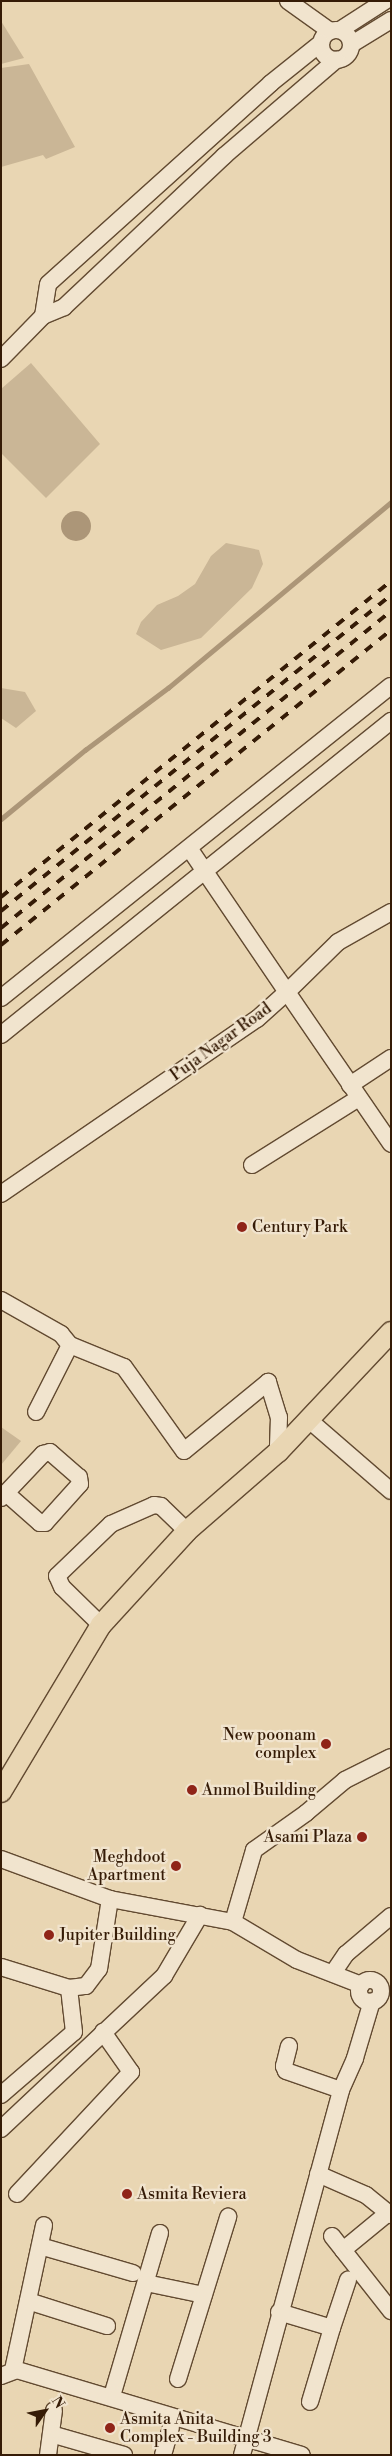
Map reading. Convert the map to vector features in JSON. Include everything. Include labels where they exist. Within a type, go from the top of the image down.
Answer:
[{"type":"main road","points":[[1,1792],[101,1624],[187,1531],[278,1452],[391,1332]]},
{"type":"street","points":[[288,1],[330,34],[348,35],[352,44]]},
{"type":"street","points":[[43,316],[48,284],[209,138],[330,34],[385,1]]},
{"type":"street","points":[[1,359],[43,316],[64,307],[102,274],[224,156],[336,60],[346,57],[352,44],[391,20]]},
{"type":"street","points":[[330,34],[324,53],[336,60]]},
{"type":"street","points":[[209,138],[224,156]]},
{"type":"street","points":[[84,251],[102,274]]},
{"type":"street","points":[[1,998],[391,686]]},
{"type":"street","points":[[1,1035],[205,873],[391,721]]},
{"type":"street","points":[[189,848],[287,992],[338,942],[391,912]]},
{"type":"street","name":"Puja Nagar Road","points":[[1,1194],[257,1019],[287,992],[391,1144]]},
{"type":"street","points":[[252,1165],[355,1092],[391,1058]]},
{"type":"street","points":[[1,1300],[61,1334],[70,1345],[124,1367],[184,1451],[268,1382],[279,1417],[278,1452]]},
{"type":"street","points":[[36,1412],[70,1345]]},
{"type":"street","points":[[309,1420],[391,1492]]},
{"type":"street","points":[[50,1452],[79,1478],[80,1484],[45,1523],[40,1523],[3,1495],[43,1454],[50,1452]]},
{"type":"street","points":[[101,1624],[62,1587],[57,1576],[111,1524],[154,1505],[161,1506],[187,1531]]},
{"type":"street","points":[[233,1922],[254,1850],[306,1813],[345,1780],[391,1757]]},
{"type":"street","points":[[1,1859],[110,1899],[233,1922],[297,1960],[361,1985],[360,1995],[381,1996],[341,2090],[242,2455]]},
{"type":"street","points":[[1,1967],[69,1988],[86,1986],[99,1969],[110,1899]]},
{"type":"street","points":[[1,2129],[164,1976],[200,1915]]},
{"type":"street","points":[[334,1973],[346,1954],[391,1916]]},
{"type":"street","points":[[1,2095],[74,2032],[69,1988]]},
{"type":"street","points":[[17,2194],[131,2072],[104,2032]]},
{"type":"street","points":[[289,2046],[284,2066],[286,2071],[341,2090]]},
{"type":"street","points":[[318,2174],[366,2195],[390,2214],[343,2250]]},
{"type":"street","points":[[178,2379],[228,2217]]},
{"type":"street","points":[[44,2225],[28,2301],[7,2373],[112,2396],[302,2455]]},
{"type":"street","points":[[112,2396],[139,2278],[160,2233]]},
{"type":"street","points":[[332,2236],[391,2311]]},
{"type":"street","points":[[40,2246],[139,2278],[204,2296]]},
{"type":"street","points":[[310,2402],[348,2280]]},
{"type":"street","points":[[28,2301],[107,2326]]},
{"type":"street","points":[[280,2312],[332,2328]]},
{"type":"street","points":[[48,2455],[54,2410]]},
{"type":"street","points":[[163,2455],[171,2427]]},
{"type":"street","points":[[50,2434],[124,2455]]},
{"type":"shaded area","points":[[1,21],[24,58],[1,64]]},
{"type":"shaded area","points":[[29,64],[75,147],[46,159],[43,155],[1,167],[1,68]]},
{"type":"shaded area","points":[[31,363],[100,444],[46,498],[1,453],[1,389]]},
{"type":"shaded area","points":[[76,511],[82,512],[90,520],[90,532],[82,540],[76,541],[70,540],[62,532],[61,526],[62,520],[70,512]]},
{"type":"shaded area","points":[[226,543],[259,550],[263,564],[252,588],[201,638],[161,650],[136,634],[141,622],[157,605],[178,596],[195,584],[211,556]]},
{"type":"shaded area","points":[[1,688],[25,692],[36,711],[16,728],[1,718]]},
{"type":"shaded area","points":[[1,1427],[21,1441],[1,1465]]},
{"type":"waterway","points":[[1,819],[85,750],[168,688],[391,502]]},
{"type":"railway","points":[[1,897],[391,581]]},
{"type":"railway","points":[[1,911],[391,595]]},
{"type":"railway","points":[[1,928],[391,611]]},
{"type":"railway","points":[[1,945],[391,630]]},
{"type":"place","name":"Century Park","points":[[242,1227]]},
{"type":"place","name":"New poonam complex","points":[[326,1744]]},
{"type":"place","name":"Anmol Building","points":[[192,1790]]},
{"type":"place","name":"Asami Plaza","points":[[362,1837]]},
{"type":"place","name":"Meghdoot Apartment","points":[[176,1866]]},
{"type":"place","name":"Jupiter Building","points":[[49,1935]]},
{"type":"place","name":"Asmita Reviera","points":[[127,2194]]},
{"type":"place","name":"Asmita Anita Complex - Building 3","points":[[110,2428]]}]
